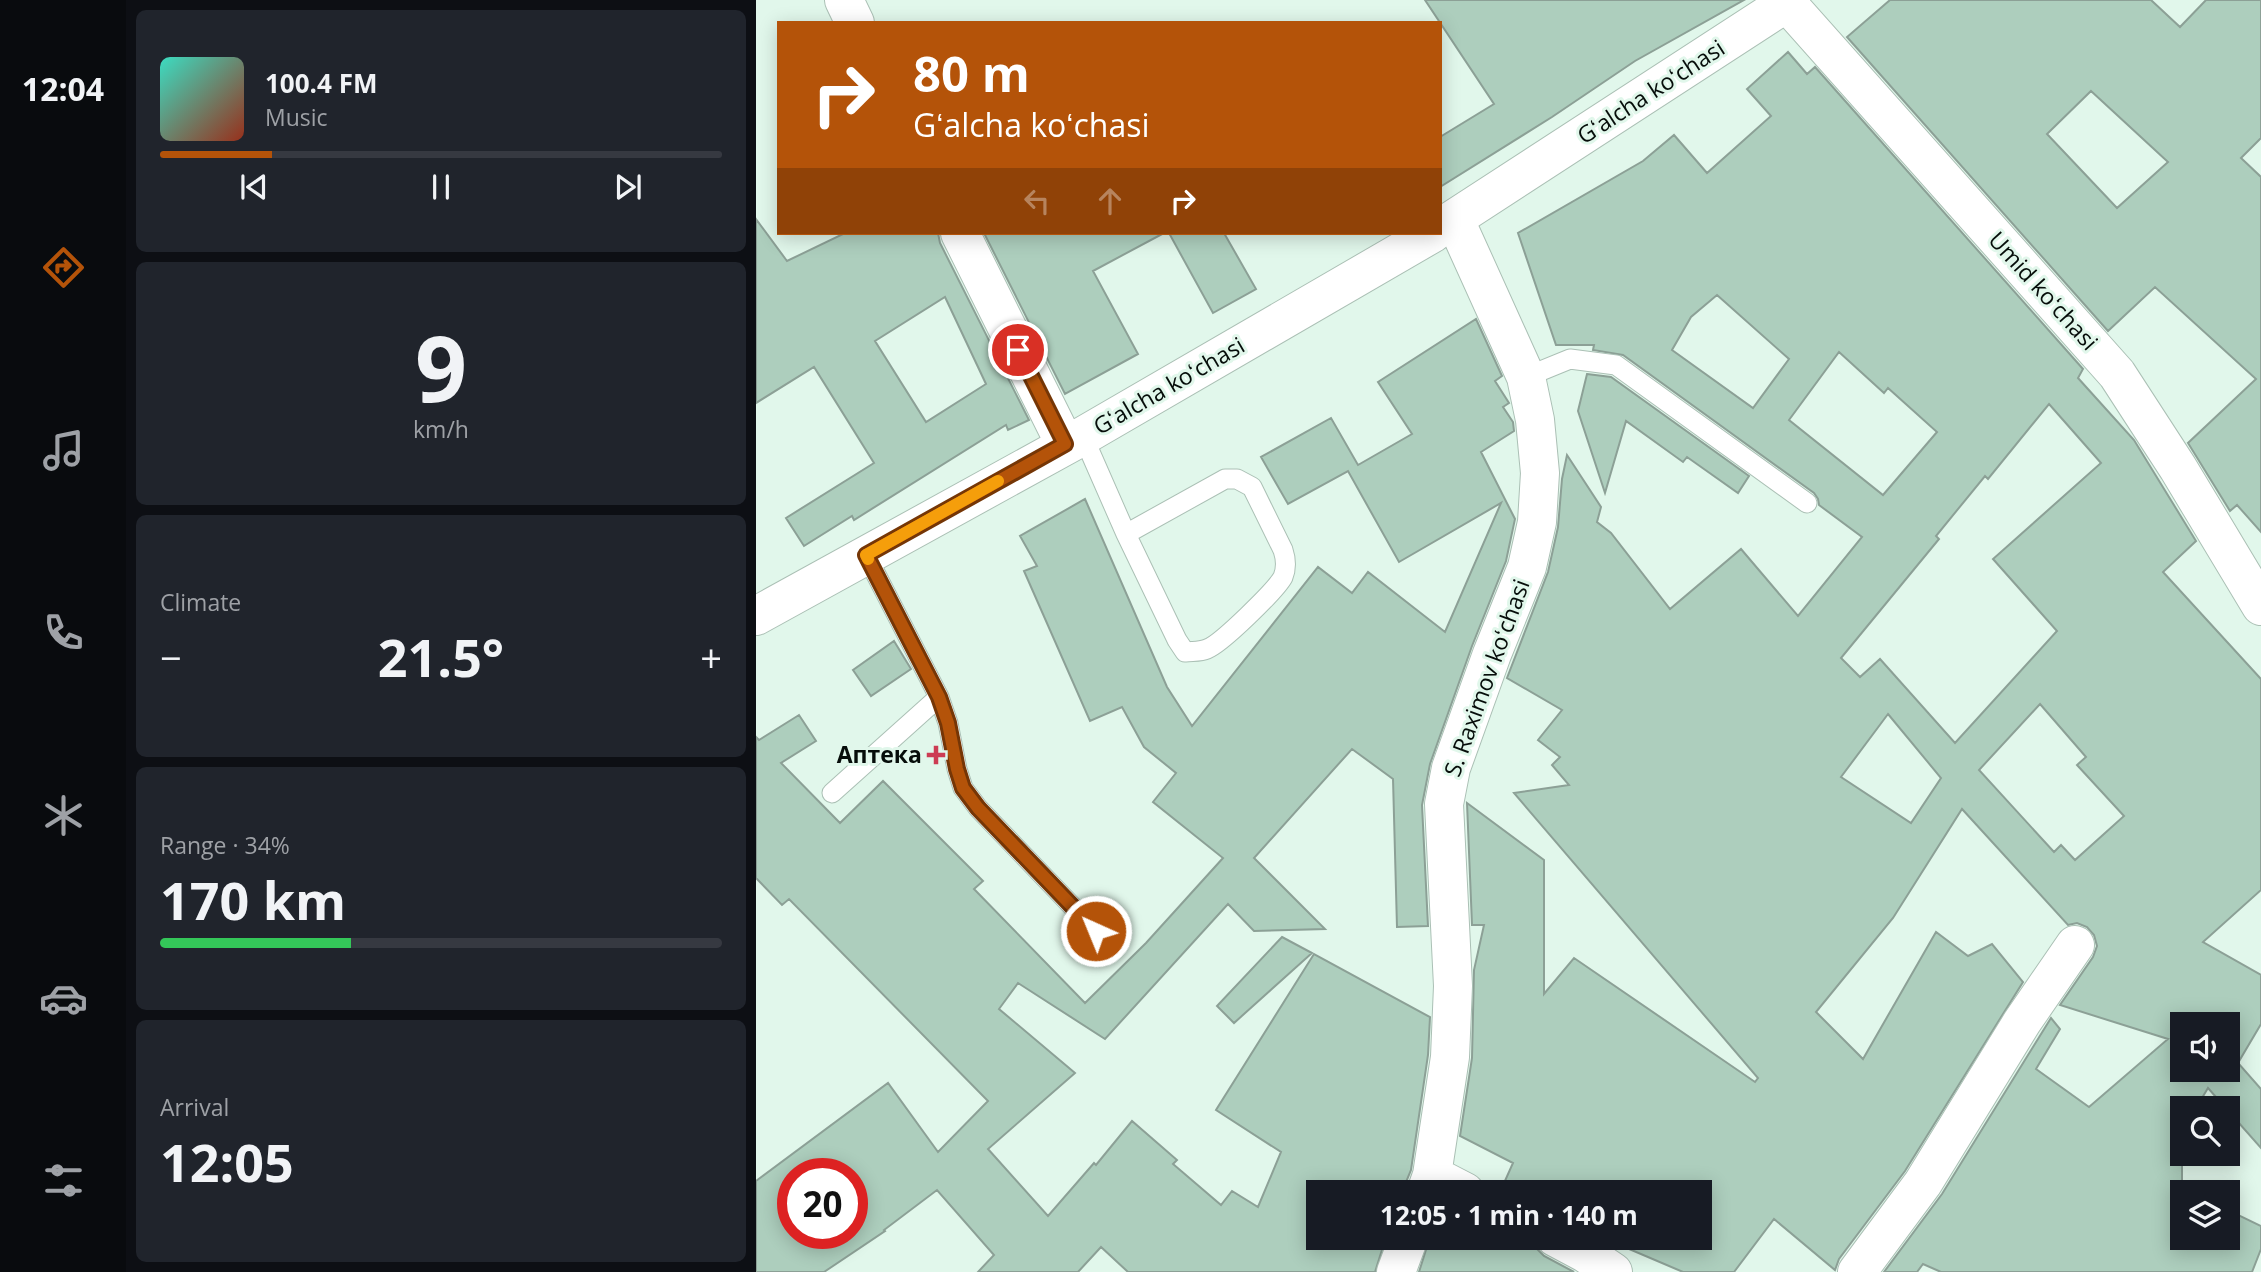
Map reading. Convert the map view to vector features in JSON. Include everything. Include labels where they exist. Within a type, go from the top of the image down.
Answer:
[{"type":"street","points":[[844,0],[854,21]]},
{"type":"street","name":"Gʻalcha koʻchasi","points":[[1443,227],[1789,2]]},
{"type":"street","name":"Umid koʻchasi","points":[[1789,2],[2118,374],[2261,606]]},
{"type":"street","name":"S. Raximov koʻchasi","points":[[1441,1180],[1452,998],[1444,804],[1451,768],[1492,654],[1527,568],[1537,522],[1540,473],[1535,420],[1526,377],[1443,227]]},
{"type":"street","points":[[961,235],[1074,440]]},
{"type":"street","name":"Gʻalcha koʻchasi","points":[[756,616],[1074,440],[1429,235]]},
{"type":"street","points":[[1857,1272],[1923,1183],[2022,1022],[2075,944]]},
{"type":"street","points":[[1396,1272],[1404,1250]]},
{"type":"street","points":[[1579,1250],[1613,1272]]},
{"type":"lane","points":[[1526,377],[1570,359],[1616,365],[1807,503]]},
{"type":"lane","points":[[1074,440],[1126,534],[1185,652],[1209,649],[1220,641],[1276,587],[1284,575],[1287,560],[1263,508],[1252,487],[1237,479],[1225,480],[1126,534]]},
{"type":"lane","points":[[866,555],[939,697],[963,788],[978,808],[1096,931]]},
{"type":"lane","points":[[832,793],[939,697]]},
{"type":"building","points":[[1425,0],[1744,0],[1635,61],[1442,186],[1442,136],[1494,104],[1442,26],[1442,21],[1439,21]]},
{"type":"building","points":[[1890,0],[2151,0],[2180,27],[2206,0],[2261,0],[2261,138],[2241,158],[2261,177],[2261,532],[2237,505],[2230,511],[2188,443],[2256,379],[2155,287],[2108,331],[1847,37]],"holes":[[[2091,91],[2168,162],[2117,208],[2047,134]]]},
{"type":"building","points":[[1788,52],[1807,74],[1815,67],[2083,369],[2078,378],[2134,440],[2196,541],[2163,572],[2261,679],[2261,890],[2203,942],[2261,975],[2261,1024],[2240,1060],[2240,1012],[2170,1012],[2170,1082],[2240,1082],[2240,1065],[2261,1089],[2261,1148],[2240,1124],[2240,1096],[2215,1096],[2208,1088],[2203,1096],[2170,1096],[2170,1166],[2182,1166],[2182,1180],[2170,1180],[2170,1250],[2240,1250],[2240,1216],[2261,1226],[2261,1249],[2252,1272],[1941,1272],[1923,1264],[1917,1272],[1884,1272],[1942,1194],[2051,1018],[2060,1029],[2036,1069],[2089,1107],[2168,1039],[2060,1005],[2093,957],[2097,946],[2094,935],[2087,927],[2077,923],[2068,925],[1962,809],[1893,918],[1816,1012],[1863,1059],[1936,932],[1968,956],[1992,944],[2023,982],[1905,1171],[1839,1259],[1835,1270],[1774,1219],[1734,1272],[1683,1272],[1631,1250],[1712,1250],[1712,1180],[1505,1180],[1513,1163],[1460,1136],[1472,1058],[1474,970],[1484,925],[1472,925],[1467,803],[1544,860],[1544,994],[1574,958],[1755,1082],[1758,1078],[1514,793],[1569,785],[1552,765],[1560,757],[1538,740],[1562,710],[1507,678],[1548,572],[1558,527],[1567,455],[1601,507],[1597,522],[1611,533],[1670,609],[1741,549],[1798,616],[1862,537],[1819,505],[1814,493],[1623,355],[1593,350],[1594,345],[1556,345],[1518,233],[1643,161],[1674,135],[1707,173],[1771,116],[1747,89]],"holes":[[[1717,295],[1789,359],[1753,408],[1672,350],[1691,317]],[[1839,352],[1884,393],[1888,388],[1937,432],[1883,495],[1789,420]],[[2049,404],[2101,463],[1993,559],[2057,631],[1955,743],[1880,659],[1860,677],[1841,658],[1939,539],[1936,536],[1985,476],[1988,479]],[[2040,704],[2086,757],[2077,765],[2124,816],[2075,860],[2061,845],[2054,852],[1979,770]],[[1888,714],[1941,778],[1911,823],[1841,777]]]},
{"type":"building","points":[[756,219],[787,261],[841,235],[938,235],[1029,420],[1008,430],[1006,425],[854,520],[852,516],[804,546],[786,518],[874,463],[814,367],[756,403]],"holes":[[[945,297],[986,384],[926,422],[875,341]]]},
{"type":"building","points":[[985,235],[1160,235],[1093,271],[1138,354],[1065,394]]},
{"type":"building","points":[[1170,235],[1225,235],[1256,289],[1213,313]]},
{"type":"building","points":[[1476,319],[1502,376],[1495,381],[1509,403],[1503,407],[1513,422],[1514,431],[1481,452],[1515,519],[1506,561],[1430,764],[1422,805],[1428,926],[1397,927],[1393,779],[1352,749],[1254,858],[1325,929],[1254,931],[1228,904],[1105,1039],[1018,983],[999,1009],[1075,1073],[988,1149],[1048,1216],[1094,1163],[1096,1165],[1132,1121],[1177,1160],[1173,1164],[1221,1205],[1232,1191],[1258,1207],[1281,1152],[1216,1110],[1314,954],[1430,1017],[1428,1055],[1411,1170],[1407,1180],[1306,1180],[1306,1250],[1382,1250],[1375,1272],[1128,1272],[1101,1247],[1078,1272],[978,1272],[994,1255],[937,1190],[868,1242],[868,1158],[787,1158],[888,1083],[938,1152],[988,1101],[789,899],[782,905],[756,878],[756,737],[759,740],[799,715],[816,741],[781,763],[840,823],[883,781],[983,881],[974,889],[1085,1003],[1146,943],[1223,858],[1153,802],[1176,773],[1144,747],[1122,707],[1090,721],[1024,571],[1037,566],[1020,536],[1085,499],[1167,687],[1192,726],[1318,567],[1352,593],[1368,572],[1445,632],[1501,503],[1399,562],[1348,471],[1288,504],[1261,457],[1331,418],[1358,465],[1412,434],[1378,382]]},
{"type":"building","points":[[1587,374],[1611,377],[1749,476],[1738,493],[1687,457],[1683,462],[1626,421],[1605,493],[1578,411]]},
{"type":"building","points":[[894,641],[911,669],[871,696],[853,670]]},
{"type":"building","points":[[1282,937],[1312,953],[1234,1023],[1217,1006]]},
{"type":"building","points":[[777,1165],[777,1249],[858,1249],[824,1272],[756,1272],[756,1181]]},
{"type":"building","points":[[1426,1250],[1538,1250],[1574,1272],[1419,1272]]},
{"type":"slow traffic","points":[[868,559],[866,555],[998,481]]},
{"type":"place","name":"Аптека","points":[[936,755]]},
{"type":"route","points":[[1018,350],[1065,444],[866,555],[939,697],[963,788],[978,808],[1096,931]]}]
